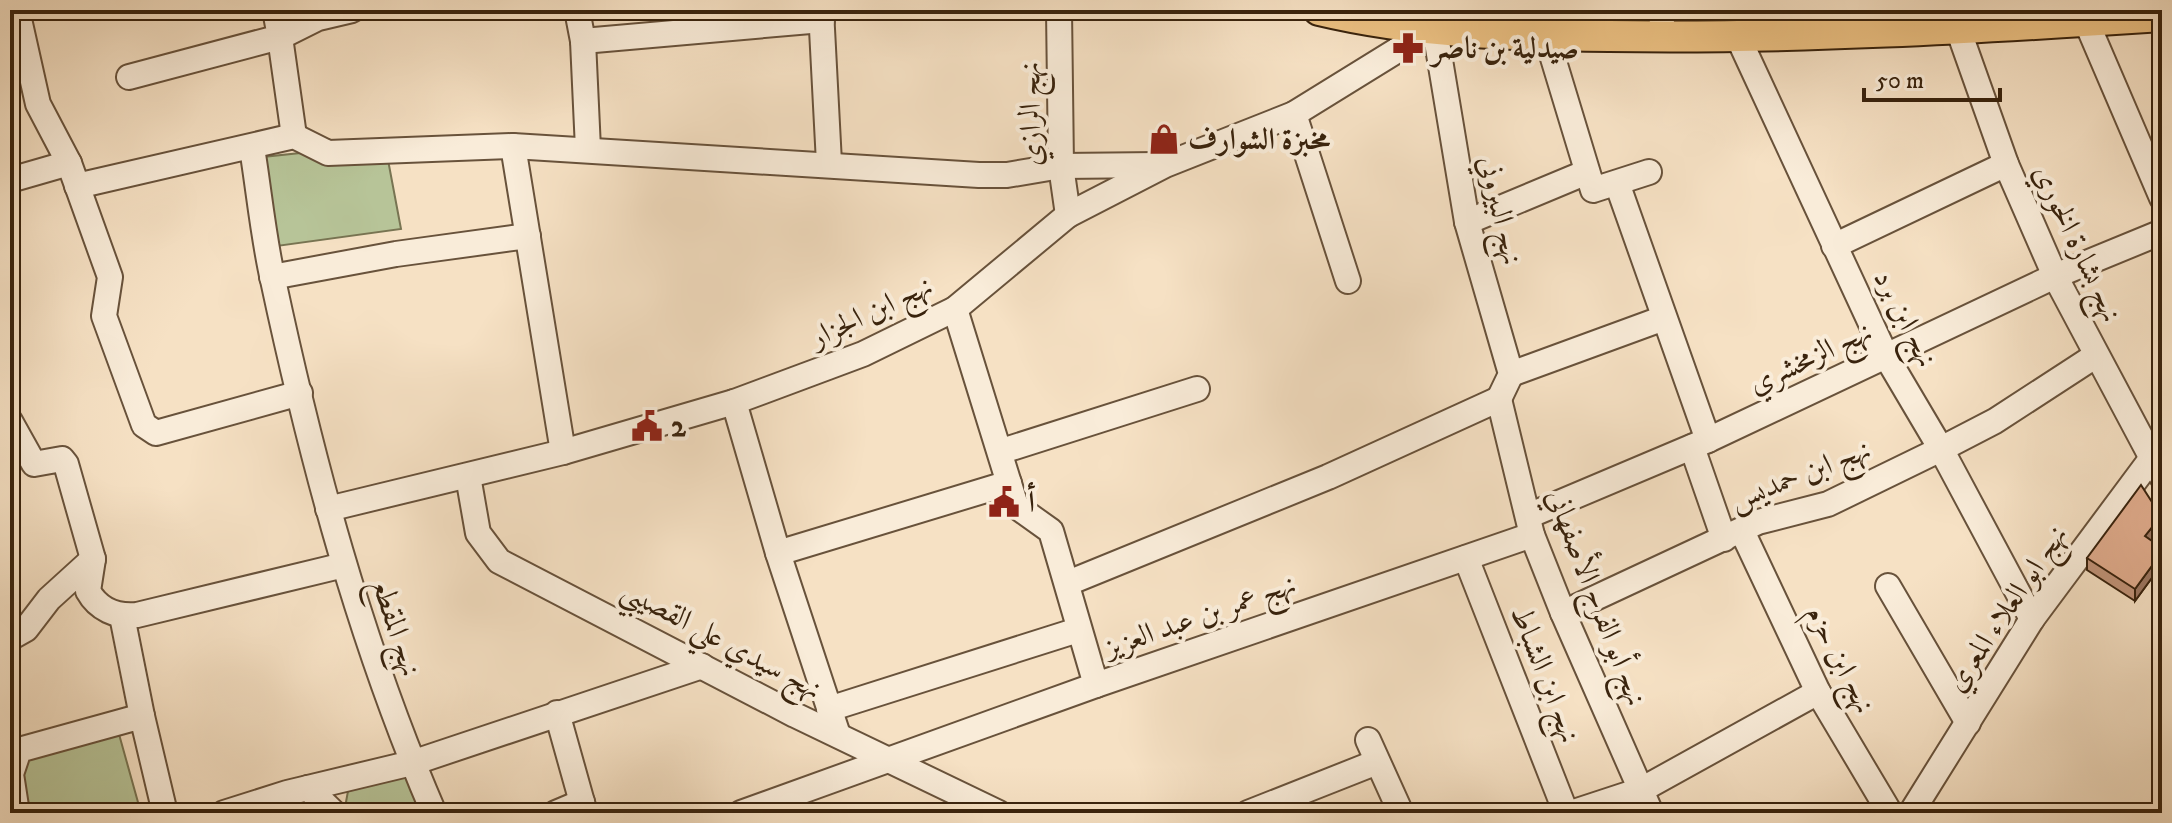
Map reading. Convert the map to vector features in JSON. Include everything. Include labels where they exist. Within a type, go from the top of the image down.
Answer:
[{"type":"main road","points":[[1319,10],[1441,25],[1662,24],[1738,37],[1870,20],[1957,26],[2012,16],[2162,16]]},
{"type":"street","points":[[17,10],[20,71],[73,175],[110,277],[104,316],[149,431],[156,433],[300,393]]},
{"type":"street","points":[[275,10],[294,136]]},
{"type":"street","points":[[129,77],[280,37],[318,18],[352,10]]},
{"type":"street","points":[[577,10],[583,41],[588,149]]},
{"type":"street","name":"نهج الرازي","points":[[1059,10],[1061,166],[1068,215]]},
{"type":"street","points":[[583,41],[743,20],[822,15],[829,163]]},
{"type":"street","points":[[2077,17],[2162,198]]},
{"type":"street","name":"نهج ابن الجزار","points":[[328,509],[563,452],[734,402],[863,354],[955,309],[1068,215],[1165,165],[1294,114],[1441,25]]},
{"type":"street","name":"نهج البيروني","points":[[1441,25],[1467,222],[1511,374]]},
{"type":"street","name":"نهج بشارة الخوري","points":[[1957,26],[2006,164],[2055,276],[2095,356],[2159,459]]},
{"type":"street","points":[[1527,27],[1593,190],[1649,172]]},
{"type":"street","name":"نهج ابن برد","points":[[1738,37],[1886,356],[1941,449],[2032,619]]},
{"type":"street","points":[[1294,114],[1348,281]]},
{"type":"street","points":[[10,180],[73,175],[252,148],[294,136],[328,153],[513,146],[829,163],[979,175],[1007,175],[1061,166],[1165,165]]},
{"type":"street","points":[[513,146],[563,452]]},
{"type":"street","name":"نهج المقطع","points":[[252,148],[272,277],[328,509],[381,684],[434,813]]},
{"type":"street","points":[[1834,246],[2006,164]]},
{"type":"street","points":[[1467,222],[1587,172]]},
{"type":"street","name":"نهج ابن حزم","points":[[1617,183],[1664,318],[1700,444],[1733,535],[1818,692],[1890,813]]},
{"type":"street","name":"نهج الزمخشري","points":[[1530,525],[2055,276],[2162,232]]},
{"type":"street","points":[[272,277],[528,236]]},
{"type":"street","points":[[955,309],[1019,511],[1051,531],[1096,685]]},
{"type":"street","points":[[1068,583],[1328,477],[1499,399],[1511,374],[1664,318]]},
{"type":"street","name":"نهج ابن حمديس","points":[[1563,613],[1776,516],[1828,504],[1995,421],[2095,356]]},
{"type":"street","points":[[1002,451],[1197,389]]},
{"type":"street","name":"نهج أبو الفرج الأصفهاني","points":[[1499,399],[1530,525],[1563,613],[1651,813]]},
{"type":"street","points":[[734,402],[778,553],[838,735]]},
{"type":"street","points":[[10,421],[34,464],[62,459],[66,462],[93,559],[88,591],[104,609],[122,616],[137,615],[344,565]]},
{"type":"street","name":"نهج ابو العلاء المعري","points":[[1911,813],[2032,619],[2159,459]]},
{"type":"street","name":"نهج سيدي علي القصيبي","points":[[468,476],[478,533],[499,561],[838,735],[999,813]]},
{"type":"street","points":[[778,553],[1009,483]]},
{"type":"street","name":"نهج عمر بن عبد العزيز","points":[[741,813],[1096,685],[1466,558],[1530,525]]},
{"type":"street","name":"نهج ابن الشباط","points":[[1466,558],[1569,813]]},
{"type":"street","points":[[10,638],[26,629],[49,599],[93,559]]},
{"type":"street","points":[[1888,586],[1968,723]]},
{"type":"street","points":[[122,616],[165,813]]},
{"type":"street","points":[[829,709],[1078,630]]},
{"type":"street","points":[[235,811],[308,788],[412,763],[702,666]]},
{"type":"street","points":[[1569,813],[1641,790],[1818,692]]},
{"type":"street","points":[[556,813],[584,808],[557,713]]},
{"type":"street","points":[[17,813],[11,774],[19,750],[142,716]]},
{"type":"street","points":[[1248,813],[1373,751],[1401,813]]},
{"type":"street","points":[[308,788],[334,813]]},
{"type":"green space","points":[[385,144],[401,229],[277,246],[263,157]]},
{"type":"green space","points":[[117,727],[141,813],[26,813],[20,761]]},
{"type":"green space","points":[[412,772],[429,813],[356,813],[346,802],[348,791]]},
{"type":"building","points":[[2141,485],[2161,516],[2145,536],[2162,548],[2162,552],[2135,589],[2087,558]]},
{"type":"place","name":"صيدلية بن ناصر","points":[[1408,48]]},
{"type":"place","name":"مخبزة الشوارف","points":[[1164,139]]},
{"type":"place","name":"2","points":[[647,426]]},
{"type":"place","name":"أ","points":[[1004,502]]}]
